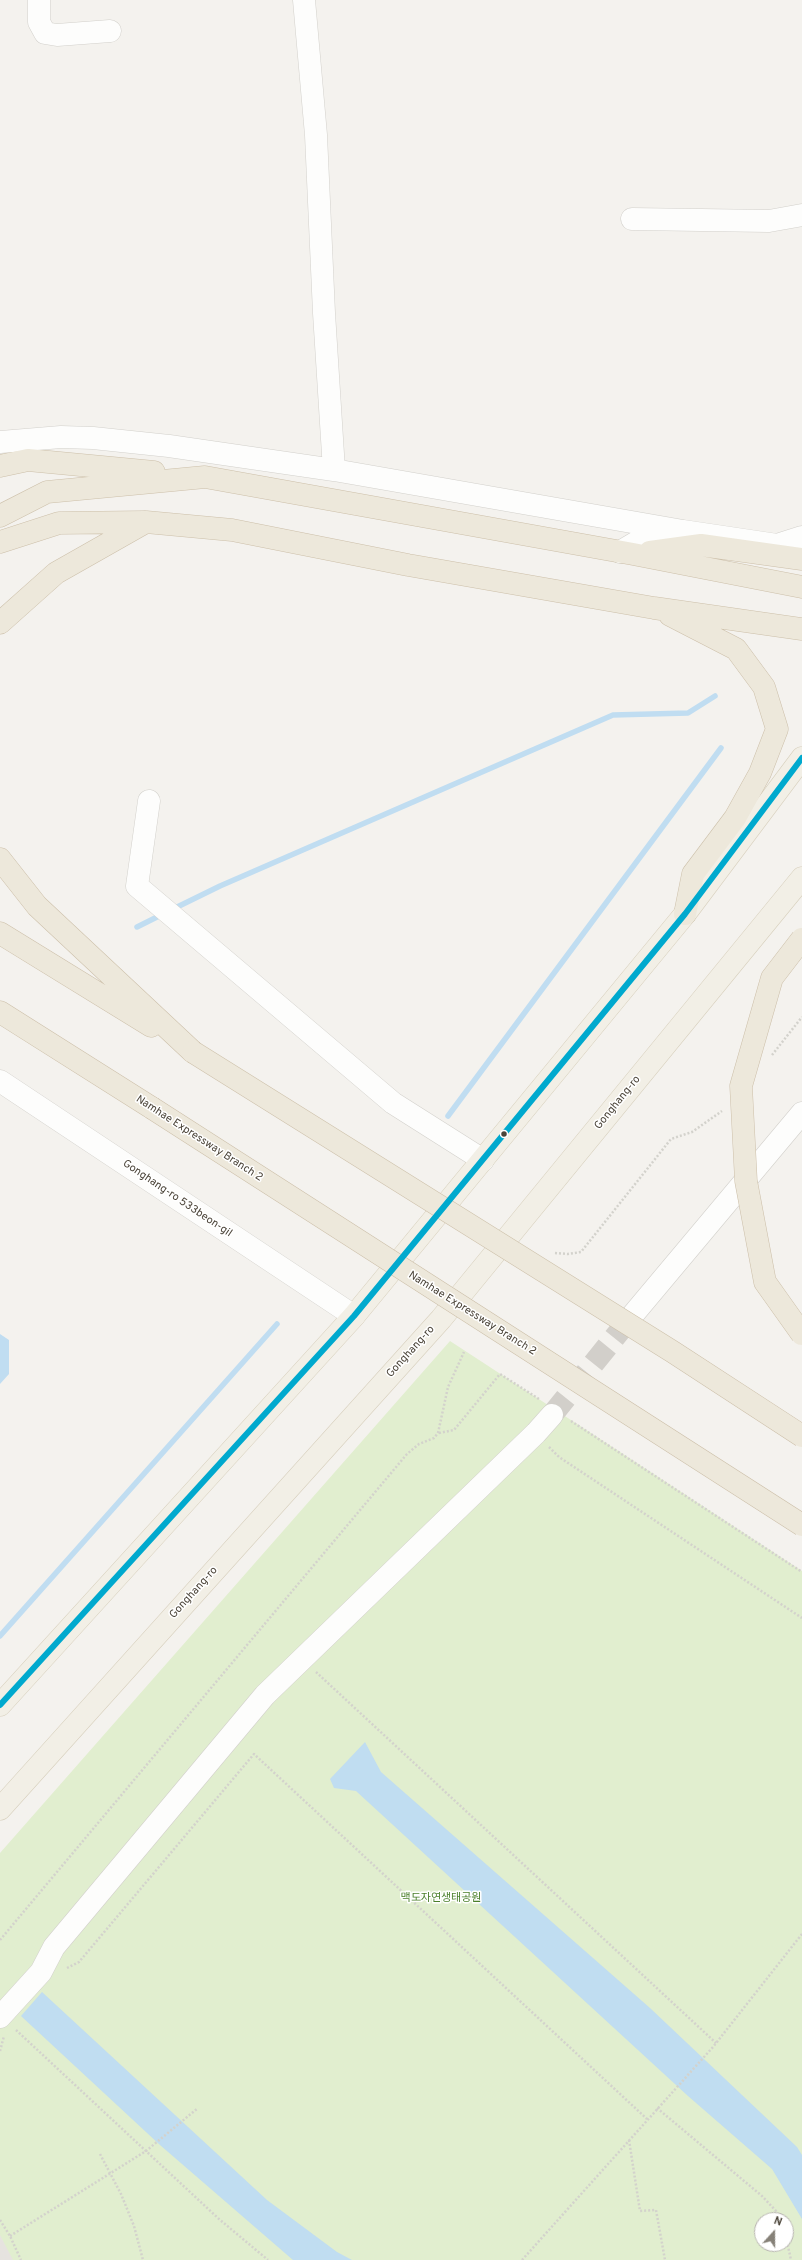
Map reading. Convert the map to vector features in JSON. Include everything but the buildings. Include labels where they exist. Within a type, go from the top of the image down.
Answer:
[{"type":"highway","points":[[0,470],[28,460]]},
{"type":"highway","points":[[0,466],[28,460],[205,477],[627,553],[802,587]]},
{"type":"highway","points":[[0,516],[47,492],[205,477]]},
{"type":"highway","points":[[0,542],[59,523],[146,522],[232,530],[408,564],[654,608],[802,629]]},
{"type":"highway","points":[[0,623],[56,573],[146,522]]},
{"type":"highway","points":[[627,553],[701,545],[802,559]]},
{"type":"highway","points":[[654,608],[736,649],[764,687],[777,729],[760,773],[735,818],[693,874],[685,914]]},
{"type":"highway","points":[[0,859],[36,906],[193,1052]]},
{"type":"highway","points":[[0,933],[673,1352],[802,1436]]},
{"type":"highway","points":[[802,939],[772,978],[741,1086],[746,1180],[765,1282],[802,1334]]},
{"type":"highway","name":"Namhae Expressway Branch 2","points":[[0,1012],[802,1525]]},
{"type":"main road","points":[[0,1705],[354,1316],[685,914],[802,758]]},
{"type":"main road","name":"Gonghang-ro","points":[[0,1809],[441,1320],[802,878]]},
{"type":"street","points":[[39,0],[40,22],[45,33],[57,35],[110,31]]},
{"type":"street","points":[[304,0],[316,135],[324,313],[334,470]]},
{"type":"street","points":[[632,219],[769,221],[802,215]]},
{"type":"street","points":[[0,442],[54,437],[93,438],[169,446],[334,470],[683,531],[776,545],[802,537]]},
{"type":"street","points":[[627,553],[647,536],[683,531]]},
{"type":"street","points":[[149,801],[137,886],[393,1103],[483,1160]]},
{"type":"street","name":"Gonghang-ro 533beon-gil","points":[[0,1081],[354,1316]]},
{"type":"street","points":[[631,1317],[802,1113]]},
{"type":"street","points":[[6,2026],[41,1972],[54,1947],[265,1695],[536,1433],[552,1414]]},
{"type":"path","points":[[770,1057],[802,1017]]},
{"type":"path","points":[[555,1253],[568,1254],[581,1252],[671,1139],[692,1132],[726,1106]]},
{"type":"path","points":[[0,1940],[408,1454],[419,1444],[434,1438],[438,1433],[448,1386],[464,1352]]},
{"type":"path","points":[[536,1433],[559,1457],[802,1618]]},
{"type":"path","points":[[630,1460],[802,1572]]},
{"type":"path","points":[[302,1660],[716,2043]]},
{"type":"path","points":[[65,1969],[79,1962],[254,1754],[647,2119]]},
{"type":"path","points":[[522,2260],[713,2047],[802,1934]]},
{"type":"path","points":[[0,2051],[6,2026],[146,2151],[219,2219],[268,2260]]},
{"type":"path","points":[[10,2236],[146,2151],[198,2108]]},
{"type":"path","points":[[657,2108],[762,2196],[776,2212]]},
{"type":"path","points":[[629,2140],[640,2211],[656,2210],[665,2260]]},
{"type":"path","points":[[100,2154],[121,2194],[134,2226],[143,2260]]},
{"type":"path","points":[[0,2220],[10,2236],[21,2260]]},
{"type":"green space","name":"맥도자연생태공원","points":[[450,1341],[802,1571],[802,2260],[0,2260],[0,1853]]},
{"type":"shaded area","points":[[0,2235],[1,2237],[13,2260],[0,2260]]},
{"type":"water","points":[[0,1334],[9,1340],[9,1374],[0,1384]]},
{"type":"water","points":[[365,1742],[381,1772],[650,2008],[797,2147],[802,2155],[802,2219],[772,2169],[688,2096],[356,1791],[334,1788],[330,1779]]},
{"type":"water","points":[[42,1992],[267,2200],[337,2252],[352,2260],[293,2260],[160,2145],[21,2016]]},
{"type":"waterway","points":[[171,910],[220,886],[613,715],[688,713],[715,696]]},
{"type":"waterway","points":[[448,1116],[721,748]]},
{"type":"waterway","points":[[137,927],[163,914]]},
{"type":"waterway","points":[[0,1636],[277,1324]]},
{"type":"tunnel","points":[[552,1415],[631,1317]]},
{"type":"transit line","points":[[0,1705],[354,1316],[685,914],[802,758]]}]
